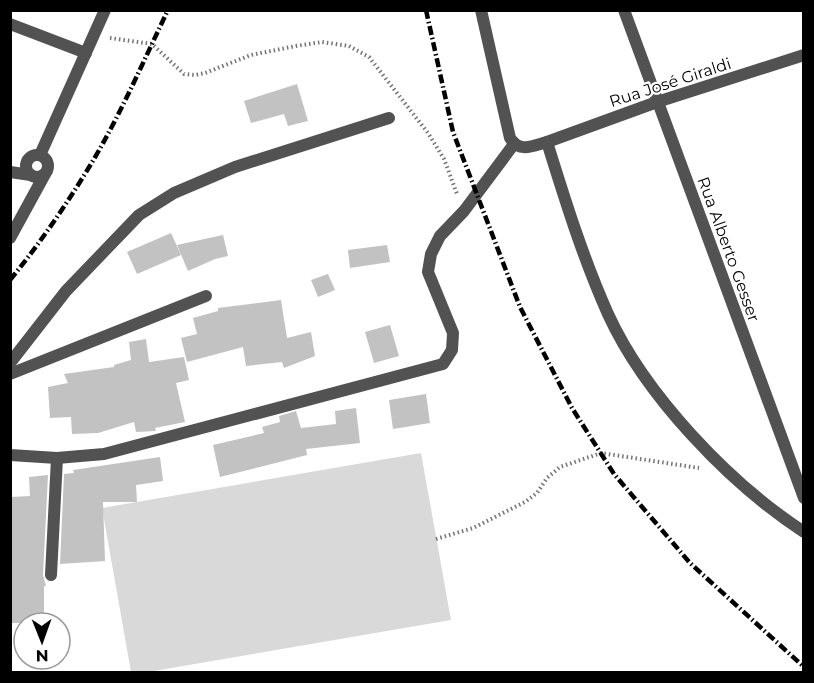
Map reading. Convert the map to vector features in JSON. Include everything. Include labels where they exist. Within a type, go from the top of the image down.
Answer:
[{"type":"street","points":[[40,155],[105,10]]},
{"type":"street","points":[[10,455],[57,458],[104,454],[443,364],[452,350],[453,333],[428,272],[431,254],[440,236],[464,211],[514,144],[510,138],[481,10]]},
{"type":"street","name":"Rua Alberto Gesser","points":[[624,10],[804,498]]},
{"type":"street","points":[[10,24],[86,53]]},
{"type":"street","name":"Rua José Giraldi","points":[[514,144],[519,148],[526,148],[547,142],[657,102],[804,56]]},
{"type":"street","points":[[10,363],[66,291],[139,215],[174,193],[235,167],[389,118]]},
{"type":"street","points":[[547,142],[588,265],[609,316],[638,367],[677,419],[729,472],[778,516],[804,532]]},
{"type":"street","points":[[10,238],[49,168],[48,161],[40,155],[32,156],[27,161],[27,169],[31,175]]},
{"type":"street","points":[[10,172],[39,177],[45,174]]},
{"type":"street","points":[[10,374],[206,296]]},
{"type":"street","points":[[51,575],[57,458]]},
{"type":"street","points":[[791,463],[804,459]]},
{"type":"path","points":[[93,36],[152,44],[184,74],[195,75],[251,55],[296,46],[322,42],[349,46],[369,57],[428,133],[444,159],[464,211]]},
{"type":"path","points":[[436,539],[473,528],[525,502],[537,493],[547,478],[560,467],[601,453],[729,472]]},
{"type":"shaded area","points":[[421,453],[451,620],[148,672],[131,672],[102,508]]},
{"type":"building","points":[[297,84],[308,121],[288,126],[284,114],[251,123],[244,101]]},
{"type":"building","points":[[171,233],[181,255],[137,274],[127,252]]},
{"type":"building","points":[[223,235],[228,256],[188,271],[177,245]]},
{"type":"building","points":[[387,245],[390,262],[350,268],[348,250]]},
{"type":"building","points":[[328,274],[335,290],[318,297],[311,280]]},
{"type":"building","points":[[281,300],[287,338],[311,332],[315,356],[284,368],[282,362],[246,366],[243,347],[187,362],[181,338],[197,334],[193,318],[218,311],[218,308]]},
{"type":"building","points":[[390,325],[399,356],[374,363],[365,332]]},
{"type":"building","points":[[146,339],[149,362],[184,357],[189,380],[176,383],[185,422],[155,428],[156,431],[136,432],[134,422],[98,433],[72,434],[71,417],[50,418],[48,387],[68,383],[64,374],[114,367],[114,365],[131,360],[129,342]]},
{"type":"building","points":[[426,394],[430,423],[393,429],[389,400]]},
{"type":"building","points":[[356,408],[360,443],[306,449],[307,455],[220,477],[213,445],[264,433],[262,427],[280,422],[279,416],[296,411],[301,428],[336,424],[335,411]]},
{"type":"building","points":[[160,457],[163,481],[136,485],[137,502],[103,502],[105,561],[60,564],[64,474],[74,473],[73,470]]},
{"type":"building","points":[[48,475],[43,575],[46,586],[44,586],[44,611],[12,611],[12,623],[10,623],[10,497],[30,496],[29,477]]},
{"type":"railway","points":[[10,280],[54,221],[94,159],[168,10]]},
{"type":"railway","points":[[426,10],[453,132],[520,307],[572,408],[614,474],[690,563],[804,667]]}]
